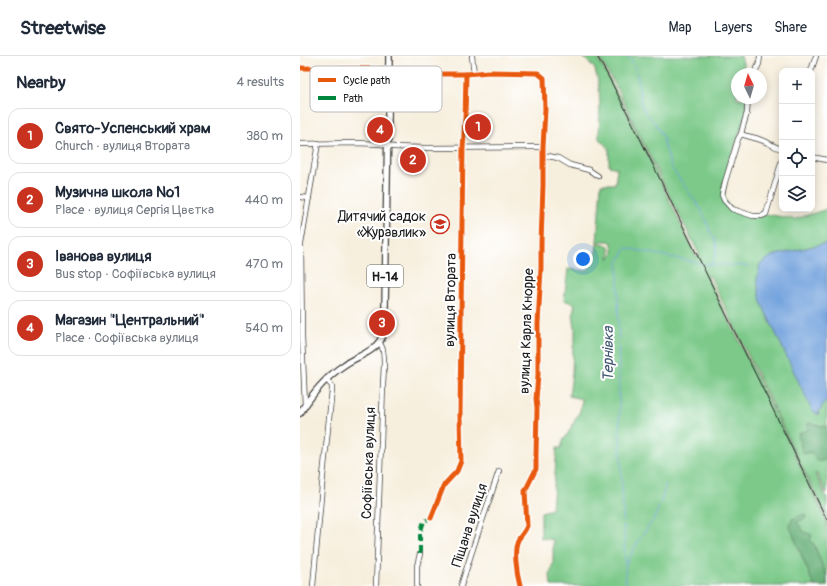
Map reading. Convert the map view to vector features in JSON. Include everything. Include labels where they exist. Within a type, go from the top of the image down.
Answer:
[{"type":"main road","name":"Софіївська вулиця","points":[[388,66],[389,56]]},
{"type":"main road","name":"Софіївська вулиця","points":[[379,342],[383,333],[385,308],[388,112]]},
{"type":"main road","points":[[300,413],[313,394],[326,379],[342,365],[374,347],[379,342]]},
{"type":"street","points":[[442,73],[474,74],[472,56]]},
{"type":"street","points":[[757,68],[760,56]]},
{"type":"street","points":[[812,68],[816,56]]},
{"type":"street","points":[[300,68],[310,68]]},
{"type":"street","name":"вулиця Карла Кнорре","points":[[474,74],[489,72],[538,73],[544,78],[545,109],[538,324],[538,375],[536,399],[536,469],[525,491],[527,526],[526,530],[518,541],[516,550],[520,586]]},
{"type":"street","name":"вулиця Втората","points":[[431,518],[444,485],[457,471],[461,461],[460,417],[463,148],[466,74]]},
{"type":"street","points":[[748,104],[742,134],[738,139],[725,182],[722,195],[724,200],[732,209],[753,216],[762,216],[766,214],[779,170]]},
{"type":"street","points":[[742,134],[779,148]]},
{"type":"street","points":[[300,144],[356,143],[381,144],[393,147],[426,148],[543,146]]},
{"type":"street","points":[[305,406],[300,244],[318,144]]},
{"type":"street","points":[[543,155],[558,158],[570,165],[589,170],[598,176]]},
{"type":"street","points":[[815,158],[827,160]]},
{"type":"street","points":[[300,198],[309,198]]},
{"type":"street","name":"Софіївська вулиця","points":[[376,586],[383,379],[382,345],[379,342]]},
{"type":"street","points":[[313,586],[332,390],[332,386],[326,379]]},
{"type":"street","name":"Піщана вулиця","points":[[461,586],[499,471]]},
{"type":"street","points":[[417,586],[417,566],[420,554]]},
{"type":"green space","points":[[582,56],[596,56],[608,76],[632,122],[696,256],[700,256],[615,84],[598,56],[741,56],[744,68],[731,68],[731,104],[747,104],[746,113],[722,189],[728,206],[753,217],[766,214],[795,219],[827,209],[827,243],[772,256],[812,411],[818,411],[827,400],[827,427],[808,423],[811,452],[821,461],[827,459],[827,494],[816,473],[815,474],[827,498],[827,518],[710,276],[707,276],[827,522],[827,586],[551,586],[550,575],[553,562],[553,540],[541,538],[541,512],[552,509],[557,448],[561,448],[564,438],[566,437],[580,411],[582,399],[569,396],[573,347],[575,341],[573,313],[575,304],[564,300],[568,269],[587,271],[595,260],[597,244],[609,246],[609,259],[613,252],[612,243],[609,241],[597,243],[601,184],[615,184],[617,168],[609,166],[609,148],[599,139],[599,86],[595,70]]},
{"type":"green space","points":[[808,423],[827,427],[827,459],[817,461],[811,452],[804,454],[802,451],[798,434],[809,429]]},
{"type":"green space","points":[[805,514],[806,518],[797,522],[804,532],[812,535],[810,541],[814,544],[827,577],[827,586],[814,586],[790,527],[792,519]]},
{"type":"water","points":[[827,243],[827,400],[822,406],[821,410],[818,411],[819,415],[812,411],[761,302],[757,280],[760,264],[772,256]]},
{"type":"waterway","points":[[627,56],[632,61],[637,72],[641,104],[645,112],[655,123],[664,139],[664,146],[671,167],[700,208],[710,232],[715,239],[717,248],[714,260],[710,264]]},
{"type":"waterway","name":"Тернівка","points":[[626,586],[619,409],[618,263],[626,248],[704,264],[750,266]]},
{"type":"waterway","points":[[626,564],[637,543],[654,519],[662,499],[666,483]]},
{"type":"railway","points":[[597,56],[632,122],[827,520]]},
{"type":"marked path","points":[[420,554],[420,534],[424,521],[431,518]]},
{"type":"cycle path","points":[[300,68],[310,68]]},
{"type":"cycle path","points":[[442,74],[489,72],[538,73],[544,78],[545,109],[538,324],[538,375],[536,399],[536,469],[525,491],[527,526],[518,540],[516,550],[516,563],[520,586]]},
{"type":"cycle path","points":[[431,518],[444,485],[457,471],[461,461],[462,223],[466,74]]},
{"type":"place","name":"Свято-Успенський храм","points":[[478,127]]},
{"type":"place","name":"Магазин \"Центральний\"","points":[[380,130]]},
{"type":"place","name":"Музична школа №1","points":[[413,160]]},
{"type":"place","name":"Дитячий садок «Журавлик»","points":[[440,224]]},
{"type":"place","name":"Іванова вулиця","points":[[382,323]]}]
